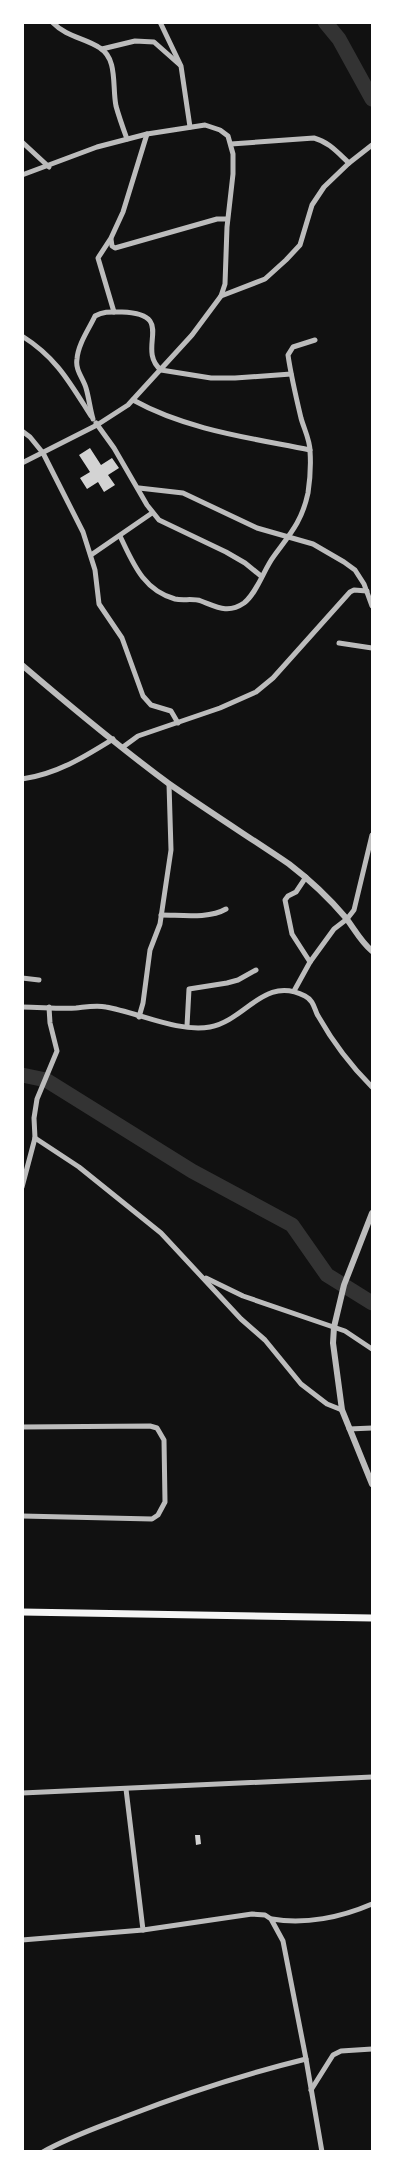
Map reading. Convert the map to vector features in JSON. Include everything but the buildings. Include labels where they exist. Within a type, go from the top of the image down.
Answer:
[{"type":"main road","points":[[22,1612],[372,1618]]},
{"type":"street","points":[[52,22],[62,32],[102,49],[109,57],[113,69],[113,88],[117,108],[127,139]]},
{"type":"street","points":[[160,22],[181,66],[190,127]]},
{"type":"street","points":[[102,49],[135,41],[154,42],[181,66]]},
{"type":"street","points":[[22,176],[97,147],[147,134],[190,127],[211,126],[228,136],[232,144],[233,174],[228,219],[225,284],[221,296],[192,335],[133,400],[118,413],[22,464]]},
{"type":"street","points":[[114,312],[110,293],[98,258],[111,238],[127,202],[147,134]]},
{"type":"street","points":[[232,144],[314,138],[331,146],[349,163]]},
{"type":"street","points":[[22,142],[49,167]]},
{"type":"street","points":[[221,296],[265,279],[286,260],[300,245],[312,205],[324,187],[349,163],[372,145]]},
{"type":"street","points":[[111,238],[110,243],[115,248],[217,219],[228,219]]},
{"type":"street","points":[[93,419],[86,388],[78,369],[77,357],[84,337],[91,327],[95,316],[105,312],[130,312],[150,320],[154,326],[151,354],[161,370],[211,378],[291,374]]},
{"type":"street","points":[[22,336],[42,350],[66,376],[114,448],[152,513],[159,520],[172,527],[226,552],[261,576]]},
{"type":"street","points":[[120,536],[137,571],[147,584],[158,592],[176,599],[199,600],[220,610],[232,609],[243,604],[251,596],[261,576],[304,512],[310,477],[310,450],[288,355],[293,348],[315,340]]},
{"type":"street","points":[[133,400],[156,413],[220,432],[310,450]]},
{"type":"street","points":[[22,431],[30,437],[43,453],[83,532],[91,555],[99,604],[119,632],[143,696],[151,706],[171,711],[178,723]]},
{"type":"street","points":[[139,488],[183,493],[257,528],[313,544],[344,562],[360,577],[372,606]]},
{"type":"street","points":[[91,555],[152,513]]},
{"type":"street","points":[[123,747],[138,736],[178,723],[256,692],[273,678],[350,592],[354,590],[367,591]]},
{"type":"street","points":[[339,642],[372,648]]},
{"type":"street","points":[[22,665],[82,718],[113,739],[169,784],[306,877],[346,919],[372,951]]},
{"type":"street","points":[[22,779],[43,776],[61,769],[113,739]]},
{"type":"street","points":[[140,1017],[150,950],[158,933],[171,850],[169,784]]},
{"type":"street","points":[[294,991],[310,962],[334,928],[354,910],[372,835]]},
{"type":"street","points":[[306,877],[296,892],[286,897],[285,900],[292,934],[310,962]]},
{"type":"street","points":[[161,915],[192,915],[219,912],[226,909]]},
{"type":"street","points":[[187,1026],[189,989],[228,983],[256,970]]},
{"type":"street","points":[[22,978],[40,980]]},
{"type":"street","points":[[22,1006],[104,1006],[140,1017],[203,1028],[215,1026],[231,1019],[265,994],[286,990],[294,991],[308,997],[339,1049],[372,1087]]},
{"type":"street","points":[[22,1187],[34,1138],[34,1118],[37,1099],[57,1051],[50,1023],[49,1007]]},
{"type":"street","points":[[34,1138],[79,1167],[140,1214],[161,1233],[241,1319],[265,1340],[301,1384],[327,1404],[342,1410]]},
{"type":"street","points":[[372,1214],[344,1285],[334,1327],[335,1366],[342,1410],[372,1484]]},
{"type":"street","points":[[203,1277],[243,1296],[351,1334],[372,1349]]},
{"type":"street","points":[[22,1427],[150,1426],[157,1428],[164,1440],[165,1471],[164,1502],[158,1515],[152,1519],[22,1516]]},
{"type":"street","points":[[349,1430],[372,1428]]},
{"type":"street","points":[[22,1792],[372,1777]]},
{"type":"street","points":[[126,1789],[143,1930]]},
{"type":"street","points":[[271,1919],[301,1922],[359,1909],[372,1904]]},
{"type":"street","points":[[22,1940],[143,1930],[252,1914],[266,1915],[271,1919],[283,1941],[322,2152]]},
{"type":"street","points":[[311,2091],[333,2055],[342,2051],[372,2049]]},
{"type":"street","points":[[43,2152],[94,2129],[184,2094],[260,2070],[306,2059]]},
{"type":"waterway","points":[[325,22],[339,39],[372,99]]},
{"type":"waterway","points":[[22,1075],[46,1080],[192,1171],[292,1225],[327,1275],[372,1303]]}]
